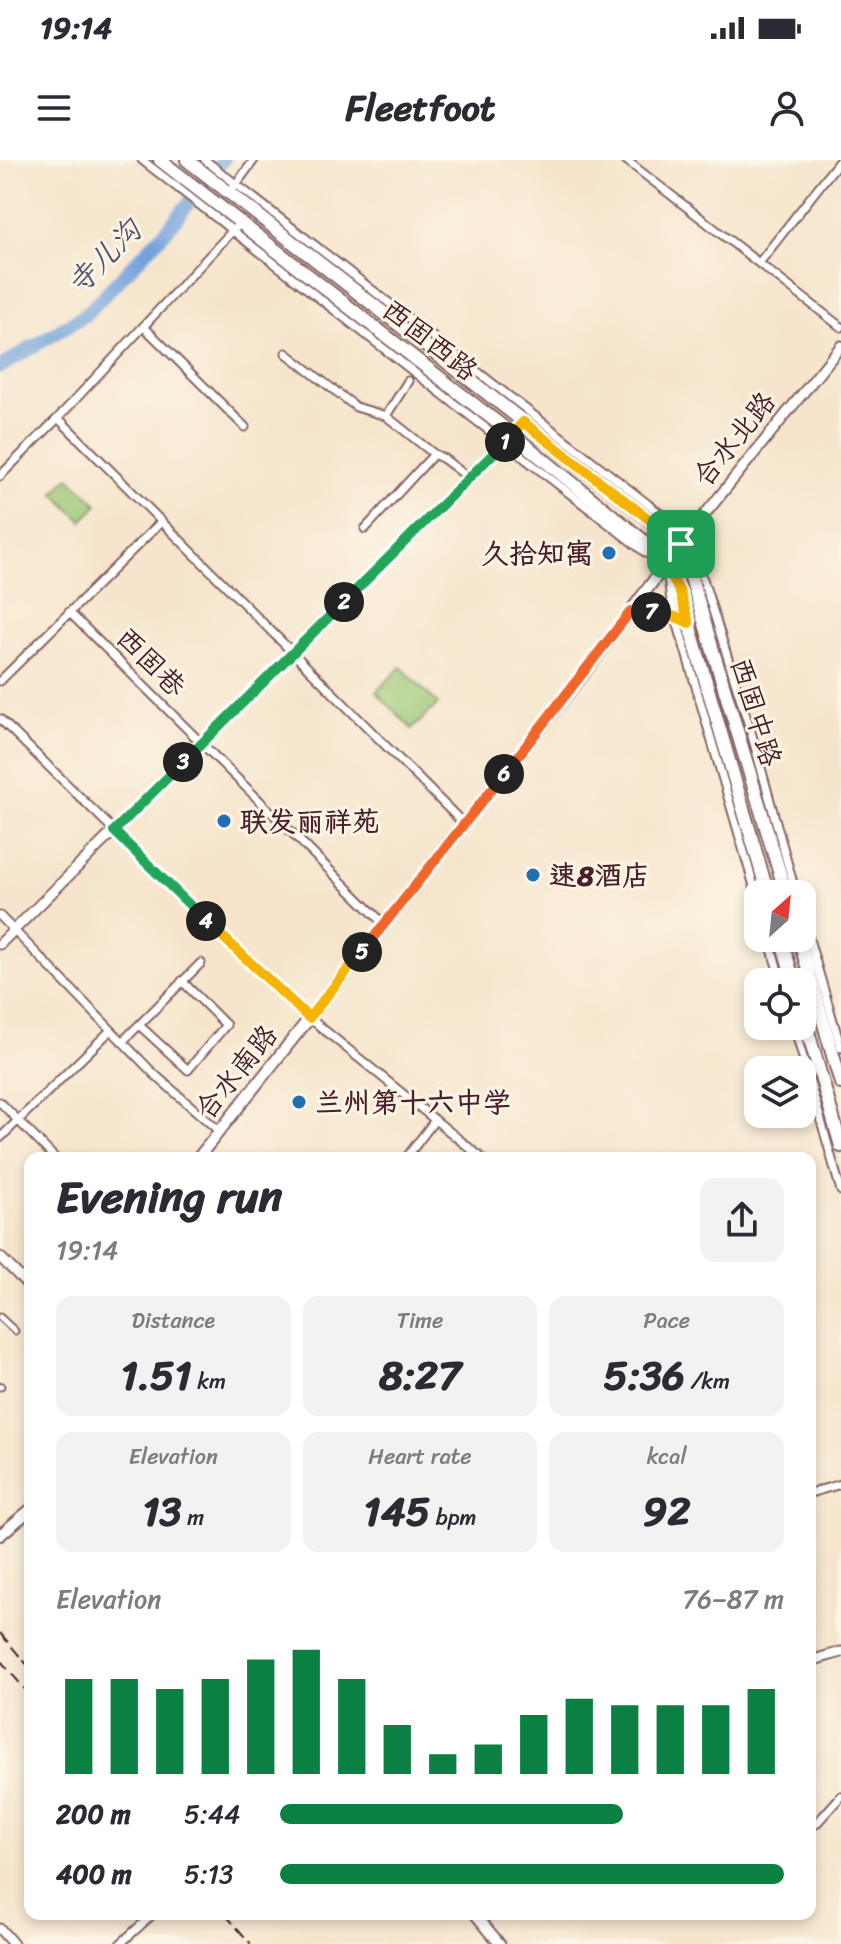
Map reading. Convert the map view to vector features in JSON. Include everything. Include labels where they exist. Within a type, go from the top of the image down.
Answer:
[{"type":"main road","name":"西固西路","points":[[160,160],[182,184],[651,547],[666,564]]},
{"type":"main road","name":"西固西路","points":[[196,162],[681,544]]},
{"type":"main road","name":"合水北路","points":[[666,564],[681,544]]},
{"type":"main road","name":"西固中路","points":[[681,544],[782,880]]},
{"type":"main road","name":"西固中路","points":[[666,564],[680,593],[764,880]]},
{"type":"main road","name":"合水南路","points":[[203,1152],[666,564]]},
{"type":"main road","points":[[631,611],[676,617],[689,623]]},
{"type":"main road","points":[[757,856],[774,851]]},
{"type":"main road","points":[[803,952],[841,1083]]},
{"type":"main road","points":[[810,1040],[841,1146]]},
{"type":"main road","points":[[0,1535],[24,1515]]},
{"type":"street","points":[[142,160],[182,184]]},
{"type":"street","points":[[254,160],[229,186],[671,522],[703,579],[751,732],[792,880]]},
{"type":"street","points":[[626,160],[841,327]]},
{"type":"street","points":[[759,263],[840,160]]},
{"type":"street","points":[[0,476],[144,327],[236,226]]},
{"type":"street","points":[[144,327],[245,427]]},
{"type":"street","name":"合水北路","points":[[681,544],[841,346]]},
{"type":"street","points":[[286,353],[356,407],[386,416],[469,478]]},
{"type":"street","points":[[386,416],[408,381]]},
{"type":"street","points":[[58,418],[464,824]]},
{"type":"street","points":[[0,944],[523,422]]},
{"type":"street","points":[[365,529],[434,454]]},
{"type":"street","points":[[0,681],[161,522]]},
{"type":"street","points":[[666,564],[676,617],[752,880]]},
{"type":"street","name":"西固巷","points":[[69,612],[384,924]]},
{"type":"street","points":[[0,719],[309,1018],[475,1152]]},
{"type":"street","points":[[0,916],[153,1073],[219,1131]]},
{"type":"street","points":[[813,952],[841,1048]]},
{"type":"street","points":[[122,1042],[201,963]]},
{"type":"street","points":[[139,1025],[188,1070],[226,1025],[182,981]]},
{"type":"street","points":[[0,1138],[111,1030]]},
{"type":"street","points":[[798,1040],[841,1191]]},
{"type":"street","points":[[0,1102],[49,1152]]},
{"type":"street","points":[[411,1152],[435,1120]]},
{"type":"street","points":[[0,1257],[24,1281]]},
{"type":"street","points":[[0,1317],[15,1331]]},
{"type":"street","points":[[816,1491],[841,1484]]},
{"type":"street","points":[[816,1659],[841,1652]]},
{"type":"street","points":[[816,1824],[841,1796]]},
{"type":"street","points":[[120,1944],[146,1920]]},
{"type":"street","points":[[480,1920],[500,1944]]},
{"type":"street","points":[[0,1929],[13,1944]]},
{"type":"green space","points":[[69,477],[98,505],[82,521],[54,493]]},
{"type":"green space","points":[[401,667],[438,704],[412,729],[376,692]]},
{"type":"waterway","name":"寺儿沟","points":[[0,367],[85,315],[167,230],[223,160]]},
{"type":"railway","points":[[0,1633],[24,1661]]},
{"type":"railway","points":[[0,1660],[24,1688]]},
{"type":"railway","points":[[230,1920],[251,1944]]},
{"type":"place","name":"久拾知寓","points":[[609,553]]},
{"type":"place","name":"联发丽祥苑","points":[[224,821]]},
{"type":"place","name":"速8酒店","points":[[533,875]]},
{"type":"place","name":"兰州第十六中学","points":[[299,1102]]},
{"type":"route","points":[[523,422],[681,544],[666,564],[680,593],[689,623],[676,617],[631,611],[309,1018],[114,831],[523,422]]}]
